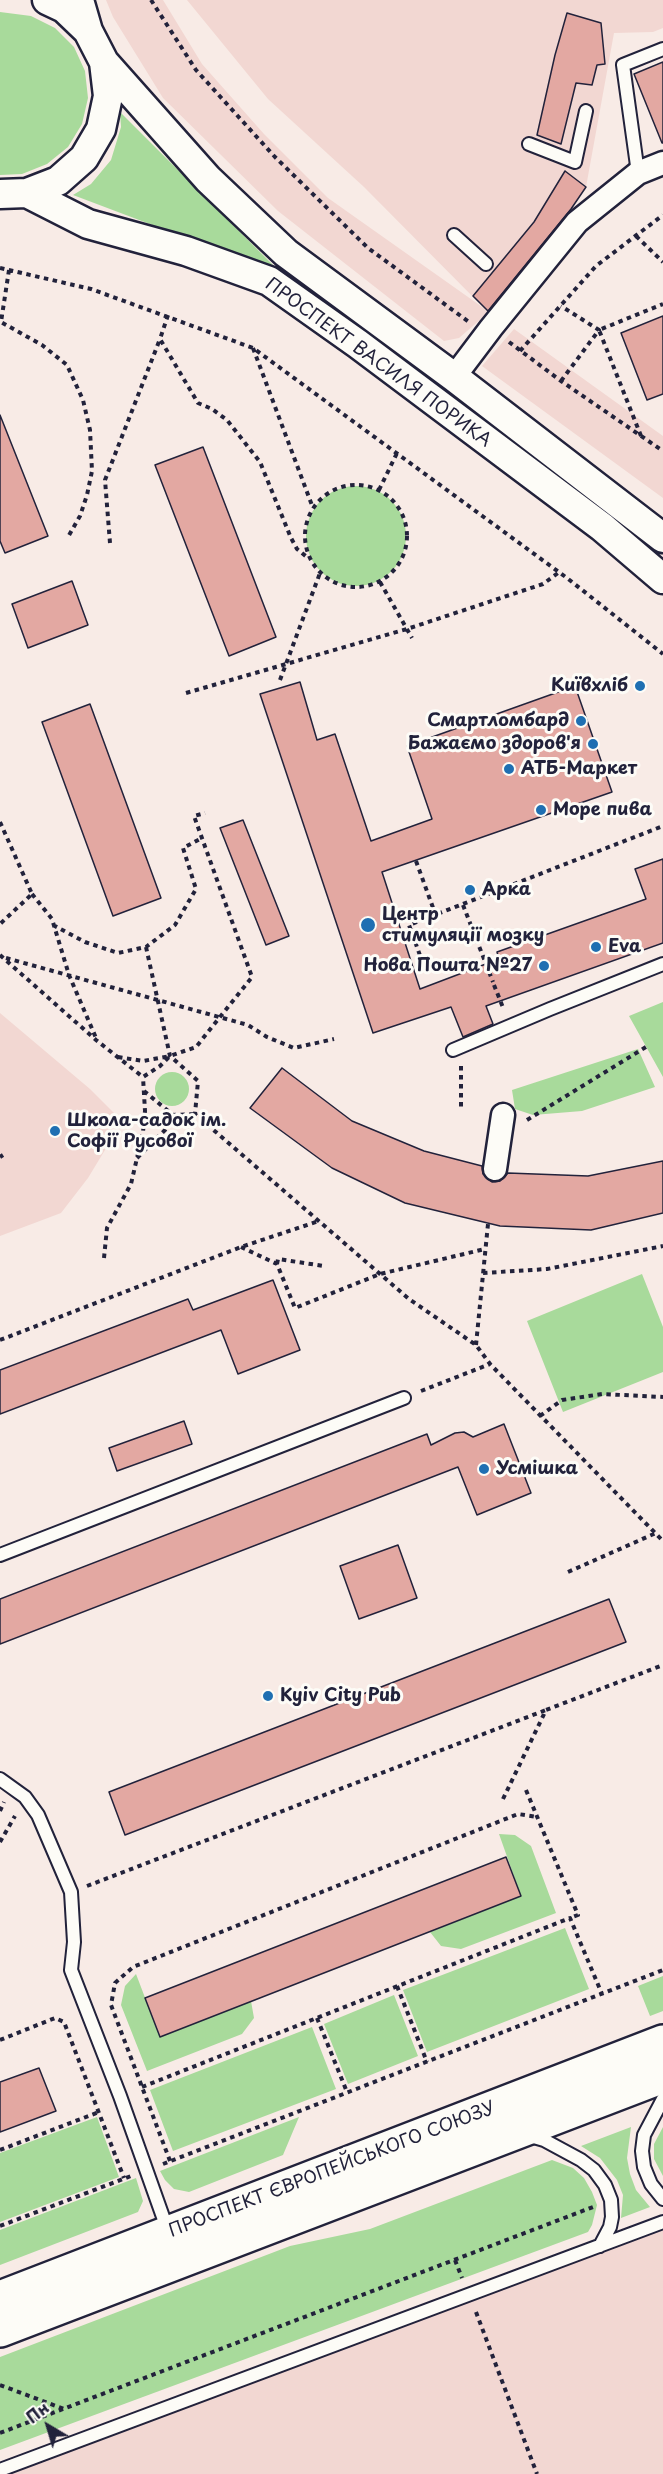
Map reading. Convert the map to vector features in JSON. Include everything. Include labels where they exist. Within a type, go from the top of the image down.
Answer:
[{"type":"main road","name":"ПРОСПЕКТ ЄВРОПЕЙСЬКОГО СОЮЗУ","points":[[0,2298],[663,2042]]},
{"type":"main road","name":"ПРОСПЕКТ ЄВРОПЕЙСЬКОГО СОЮЗУ","points":[[0,2330],[663,2076]]},
{"type":"street","name":"ПРОСПЕКТ ВАСИЛЯ ПОРИКА","points":[[47,0],[64,8],[88,31]]},
{"type":"street","name":"ПРОСПЕКТ ВАСИЛЯ ПОРИКА","points":[[79,0],[88,31],[104,62],[208,179],[286,253],[454,377],[663,538]]},
{"type":"street","name":"ПРОСПЕКТ ВАСИЛЯ ПОРИКА","points":[[13,194],[58,181],[84,158],[101,129],[108,96],[104,62]]},
{"type":"street","points":[[454,377],[577,222],[638,173],[663,163]]},
{"type":"street","name":"ПРОСПЕКТ ВАСИЛЯ ПОРИКА","points":[[13,194],[88,224],[186,251],[269,282],[357,344],[592,520],[663,579]]},
{"type":"street","points":[[495,1169],[503,1115]]},
{"type":"lane","points":[[638,173],[623,65],[663,49]]},
{"type":"lane","points":[[528,144],[575,162],[586,111]]},
{"type":"lane","points":[[454,235],[486,264]]},
{"type":"lane","points":[[453,1050],[663,964]]},
{"type":"lane","points":[[0,1555],[404,1398]]},
{"type":"lane","points":[[0,1779],[25,1797],[38,1815],[71,1892],[74,1942],[71,1970],[121,2099],[169,2233]]},
{"type":"lane","points":[[663,2099],[644,2135],[642,2151],[644,2167],[651,2184],[663,2199]]},
{"type":"lane","points":[[518,2132],[544,2140],[581,2160],[600,2178],[611,2200],[612,2217],[610,2227],[600,2246]]},
{"type":"lane","points":[[0,2470],[663,2222]]},
{"type":"path","points":[[151,0],[196,70],[275,157],[368,248],[473,325],[491,328],[561,381],[663,451]]},
{"type":"path","points":[[520,351],[596,266],[663,215]]},
{"type":"path","points":[[636,236],[663,262]]},
{"type":"path","points":[[0,268],[91,289],[168,315],[253,348],[398,453],[663,654]]},
{"type":"path","points":[[9,270],[1,322],[42,345],[67,365],[83,400],[90,430],[92,471],[80,516],[68,537]]},
{"type":"path","points":[[561,381],[599,330],[663,304]]},
{"type":"path","points":[[561,306],[599,330],[641,436]]},
{"type":"path","points":[[110,543],[105,480],[168,315]]},
{"type":"path","points":[[160,339],[198,403],[212,409],[227,420],[260,462],[297,549],[310,559],[321,573],[334,582],[349,587],[364,587],[380,582],[392,572],[407,544],[402,513],[392,500],[379,490],[360,485],[342,486],[333,490],[313,508],[306,525],[305,543],[310,559]]},
{"type":"path","points":[[253,348],[313,508]]},
{"type":"path","points":[[379,490],[398,453]]},
{"type":"path","points":[[280,680],[321,573]]},
{"type":"path","points":[[186,693],[407,629],[543,584],[558,573]]},
{"type":"path","points":[[380,582],[412,638]]},
{"type":"path","points":[[118,1057],[143,1061],[170,1056],[196,1047],[252,977],[194,816],[205,813]]},
{"type":"path","points":[[0,822],[32,894],[52,919],[69,975],[96,1040]]},
{"type":"path","points":[[426,972],[409,925],[663,826]]},
{"type":"path","points":[[53,925],[85,942],[118,953],[146,947],[175,925],[196,889],[183,848],[202,838]]},
{"type":"path","points":[[416,861],[436,916]]},
{"type":"path","points":[[0,924],[32,894]]},
{"type":"path","points":[[463,905],[510,1026]]},
{"type":"path","points":[[146,947],[170,1056],[198,1080],[195,1114]]},
{"type":"path","points":[[2,956],[218,1019],[248,1025],[267,1037],[294,1048],[334,1040]]},
{"type":"path","points":[[2,956],[96,1040],[143,1077],[145,1120],[131,1184],[107,1228],[104,1258]]},
{"type":"path","points":[[526,1120],[646,1047]]},
{"type":"path","points":[[453,1050],[461,1058],[461,1107]]},
{"type":"path","points":[[143,1077],[170,1056]]},
{"type":"path","points":[[144,1091],[173,1115],[195,1114],[409,1299],[476,1345],[490,1364],[663,1541]]},
{"type":"path","points":[[136,1159],[165,1130],[173,1115]]},
{"type":"path","points":[[0,1340],[241,1247],[319,1221]]},
{"type":"path","points":[[476,1345],[488,1224]]},
{"type":"path","points":[[483,1273],[547,1269],[663,1246]]},
{"type":"path","points":[[241,1247],[277,1264],[295,1308],[380,1274],[485,1249]]},
{"type":"path","points":[[277,1264],[278,1259],[324,1266]]},
{"type":"path","points":[[404,1398],[490,1364]]},
{"type":"path","points":[[540,1416],[562,1400],[592,1395],[663,1397]]},
{"type":"path","points":[[568,1572],[656,1533]]},
{"type":"path","points":[[71,1892],[663,1665]]},
{"type":"path","points":[[503,1799],[546,1710]]},
{"type":"path","points":[[0,2150],[99,2112],[142,2087],[578,1915],[526,1790]]},
{"type":"path","points":[[0,1842],[25,1797]]},
{"type":"path","points":[[170,2161],[111,2006],[116,1983],[133,1967],[518,1814],[537,1817]]},
{"type":"path","points":[[570,1918],[602,1994]]},
{"type":"path","points":[[0,2226],[663,1970]]},
{"type":"path","points":[[397,1986],[427,2062]]},
{"type":"path","points":[[0,2040],[55,2018],[64,2022],[124,2178]]},
{"type":"path","points":[[317,2018],[347,2092]]},
{"type":"path","points":[[0,2433],[597,2205]]},
{"type":"path","points":[[454,2260],[463,2282]]},
{"type":"path","points":[[475,2311],[537,2474]]},
{"type":"path","points":[[0,2385],[65,2409]]},
{"type":"shaded area","points":[[106,0],[163,0],[202,64],[264,134],[328,198],[485,309],[364,187],[268,99],[187,0],[663,0],[663,28],[653,32],[614,33],[586,187],[556,232],[489,312],[459,338],[444,341],[278,211],[163,98],[113,17]]},
{"type":"shaded area","points":[[514,329],[663,436],[663,498],[482,366]]},
{"type":"shaded area","name":"Школа-садок ім. Софії Русової","points":[[0,1013],[90,1089],[114,1113],[105,1150],[88,1178],[61,1213],[0,1236]]},
{"type":"shaded area","points":[[663,2230],[663,2474],[9,2474]]},
{"type":"green space","points":[[0,12],[31,16],[55,28],[74,47],[85,71],[88,98],[82,124],[68,147],[47,164],[22,174],[0,175]]},
{"type":"green space","points":[[120,112],[282,274],[73,195],[91,184],[111,160],[121,127]]},
{"type":"green space","points":[[356,486],[375,490],[391,501],[402,517],[406,536],[402,555],[391,571],[375,582],[356,586],[337,582],[321,571],[310,555],[306,536],[310,517],[321,501],[337,490]]},
{"type":"green space","points":[[663,1002],[663,1077],[629,1016]]},
{"type":"green space","points":[[638,1049],[655,1087],[582,1111],[533,1115],[515,1109],[512,1090]]},
{"type":"green space","points":[[172,1072],[184,1077],[189,1089],[184,1101],[172,1106],[160,1101],[155,1089],[160,1077]]},
{"type":"green space","points":[[642,1274],[663,1327],[663,1372],[563,1412],[527,1321]]},
{"type":"green space","points":[[499,1834],[515,1835],[531,1846],[556,1913],[461,1949],[441,1946],[430,1932],[521,1896]]},
{"type":"green space","points":[[565,1928],[589,1989],[427,2052],[403,1990]]},
{"type":"green space","points":[[136,1974],[160,2037],[251,2001],[254,2018],[242,2034],[147,2071],[121,2005],[125,1986]]},
{"type":"green space","points":[[663,1976],[663,2011],[650,2016],[638,1986]]},
{"type":"green space","points":[[394,1995],[418,2056],[348,2084],[324,2024]]},
{"type":"green space","points":[[312,2027],[336,2089],[173,2151],[150,2090]]},
{"type":"green space","points":[[97,2117],[119,2177],[0,2222],[0,2153]]},
{"type":"green space","points":[[299,2117],[283,2155],[189,2192],[174,2189],[160,2171]]},
{"type":"green space","points":[[631,2127],[627,2158],[630,2174],[636,2190],[650,2207],[621,2218],[623,2195],[617,2180],[600,2158],[581,2146]]},
{"type":"green space","points":[[663,2127],[663,2176],[654,2159],[654,2144]]},
{"type":"green space","points":[[552,2160],[573,2168],[584,2178],[592,2192],[597,2205],[588,2232],[0,2450],[0,2357],[290,2246],[370,2229]]},
{"type":"green space","points":[[136,2178],[143,2201],[138,2212],[0,2265],[0,2230]]},
{"type":"building","points":[[567,13],[601,23],[605,64],[597,65],[592,85],[576,83],[561,144],[537,135]]},
{"type":"building","points":[[663,62],[663,143],[662,143],[634,74]]},
{"type":"building","points":[[565,171],[586,187],[571,209],[488,311],[473,296],[534,222]]},
{"type":"building","points":[[663,316],[663,394],[647,400],[621,333]]},
{"type":"building","points":[[0,415],[48,536],[5,553],[0,541]]},
{"type":"building","points":[[203,447],[276,637],[229,656],[155,465]]},
{"type":"building","points":[[72,581],[88,625],[28,648],[12,604]]},
{"type":"building","points":[[300,682],[317,740],[335,734],[371,841],[432,819],[407,746],[575,686],[612,792],[382,872],[420,989],[499,959],[497,952],[646,899],[635,869],[663,859],[663,943],[486,1006],[493,1024],[463,1037],[451,1007],[373,1033],[260,694]]},
{"type":"building","points":[[90,704],[161,898],[113,916],[42,722]]},
{"type":"building","points":[[243,820],[289,936],[266,945],[220,828]]},
{"type":"building","points":[[282,1068],[352,1121],[424,1151],[482,1166],[483,1174],[492,1182],[500,1181],[508,1173],[588,1176],[663,1161],[663,1213],[591,1230],[500,1226],[405,1203],[332,1168],[250,1108]]},
{"type":"building","points":[[273,1280],[300,1350],[238,1374],[221,1330],[0,1414],[0,1370],[188,1299],[193,1310]]},
{"type":"building","points":[[184,1421],[192,1444],[117,1471],[109,1448]]},
{"type":"building","points":[[504,1424],[531,1493],[477,1515],[458,1467],[0,1644],[0,1599],[427,1434],[431,1445],[455,1433],[464,1432],[473,1437]]},
{"type":"building","points":[[398,1545],[417,1598],[359,1619],[340,1566]]},
{"type":"building","points":[[609,1599],[626,1642],[125,1835],[109,1792]]},
{"type":"building","points":[[506,1857],[521,1896],[160,2037],[145,1998]]},
{"type":"building","points":[[39,2068],[56,2111],[0,2132],[0,2082]]},
{"type":"place","name":"Київхліб","points":[[640,686]]},
{"type":"place","name":"Смартломбард","points":[[581,721]]},
{"type":"place","name":"Бажаємо здоров'я","points":[[593,744]]},
{"type":"place","name":"АТБ-Маркет","points":[[509,769]]},
{"type":"place","name":"Море пива","points":[[541,810]]},
{"type":"place","name":"Арка","points":[[470,890]]},
{"type":"place","name":"Центр стимуляції мозку","points":[[368,925]]},
{"type":"place","name":"Eva","points":[[596,947]]},
{"type":"place","name":"Нова Пошта №27","points":[[544,966]]},
{"type":"place","name":"Школа-садок ім. Софії Русової","points":[[55,1131]]},
{"type":"place","name":"Усмішка","points":[[484,1469]]},
{"type":"place","name":"Kyiv City Pub","points":[[268,1696]]}]
